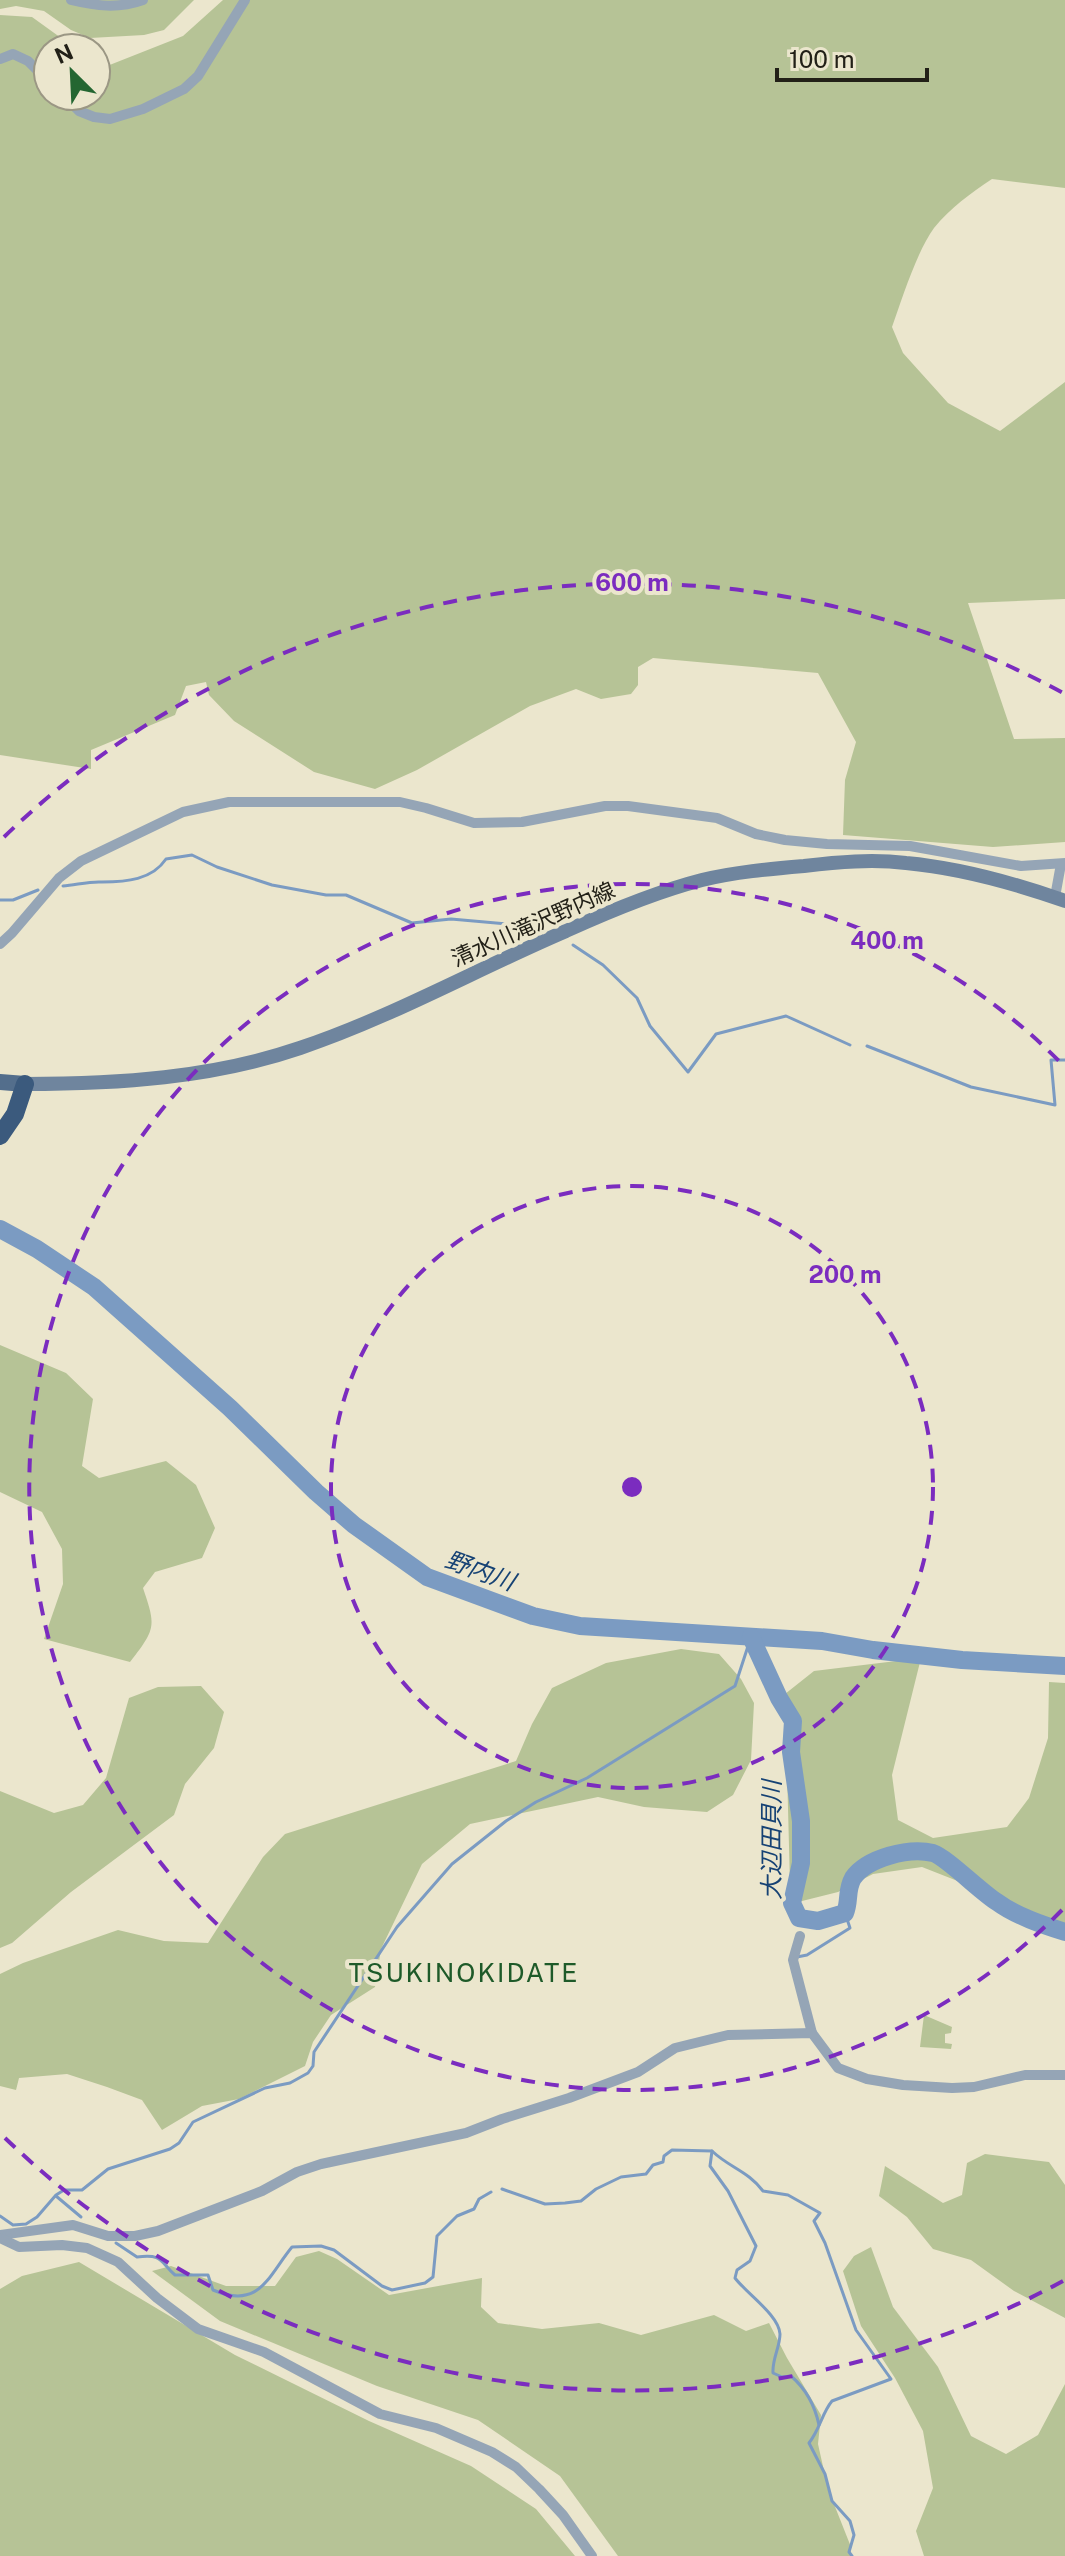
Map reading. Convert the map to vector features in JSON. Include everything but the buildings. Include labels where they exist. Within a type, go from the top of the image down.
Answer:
[{"type":"highway","points":[[0,1136],[15,1114],[25,1084]]},
{"type":"main road","name":"清水川滝沢野内線","points":[[25,1084],[88,1084],[166,1078],[232,1067],[297,1049],[408,1006],[564,931],[643,899],[701,880],[743,872],[855,860],[906,863],[992,879],[1060,899]]},
{"type":"main road","points":[[0,1082],[25,1084]]},
{"type":"street","points":[[71,0],[112,7],[143,0]]},
{"type":"street","points":[[82,112],[110,119],[143,109],[184,89],[198,76],[245,0]]},
{"type":"street","points":[[0,59],[13,54],[32,65]]},
{"type":"street","points":[[0,944],[59,878],[81,861],[183,812],[229,802],[400,802],[474,823],[522,822],[605,806],[628,806],[717,818],[756,834],[785,840],[910,846],[1021,866],[1063,864],[1060,899]]},
{"type":"street","points":[[800,1936],[793,1960],[812,2033],[838,2068],[867,2079],[952,2088],[974,2087],[1025,2075],[1065,2075]]},
{"type":"street","points":[[0,2236],[73,2225],[108,2236],[135,2236],[158,2231],[262,2191],[297,2172],[321,2164],[466,2133],[569,2098],[638,2072],[675,2048],[728,2035],[812,2033]]},
{"type":"street","points":[[0,2236],[19,2247],[62,2245],[87,2248],[118,2262],[157,2298],[198,2329],[264,2352],[380,2414],[436,2428],[492,2452],[516,2467],[539,2489],[563,2515],[592,2556]]},
{"type":"green space","points":[[0,0],[194,0],[164,30],[112,37],[112,32],[76,32],[44,11],[16,6],[0,9]]},
{"type":"green space","points":[[223,0],[1065,0],[1065,188],[992,179],[961,201],[928,238],[910,276],[892,327],[903,353],[948,403],[1000,431],[1065,382],[1065,599],[968,603],[1014,739],[1065,738],[1065,842],[993,847],[843,835],[845,780],[856,742],[818,673],[653,658],[638,667],[638,685],[631,694],[601,699],[576,689],[530,706],[417,770],[375,789],[314,772],[234,721],[209,695],[206,682],[186,686],[175,715],[91,750],[91,769],[0,755],[0,15],[32,17],[53,32],[32,32],[32,112],[112,112],[112,64],[183,36]]},
{"type":"green space","points":[[0,1345],[66,1373],[93,1399],[82,1466],[99,1478],[166,1461],[196,1485],[215,1528],[202,1558],[155,1572],[143,1588],[151,1627],[145,1642],[130,1662],[44,1639],[63,1584],[62,1549],[42,1512],[0,1492]]},
{"type":"green space","points":[[681,1649],[719,1654],[741,1679],[754,1703],[751,1760],[733,1795],[707,1812],[644,1807],[598,1797],[470,1824],[422,1864],[381,1949],[375,1987],[331,2015],[313,2042],[305,2066],[239,2099],[202,2106],[162,2130],[142,2100],[67,2074],[19,2078],[16,2090],[0,2086],[0,1974],[118,1930],[164,1941],[208,1943],[263,1857],[285,1834],[516,1761],[552,1688],[606,1663]]},
{"type":"green space","points":[[921,1658],[892,1775],[898,1820],[933,1838],[1007,1827],[1029,1798],[1048,1738],[1049,1682],[1065,1683],[1065,1932],[978,1889],[922,1867],[873,1874],[838,1892],[798,1902],[790,1884],[785,1694],[814,1671]]},
{"type":"green space","points":[[201,1686],[224,1712],[214,1748],[185,1784],[174,1815],[71,1892],[12,1943],[0,1948],[0,1791],[54,1813],[83,1805],[106,1778],[129,1698],[158,1687]]},
{"type":"green space","points":[[924,2015],[952,2027],[951,2033],[945,2034],[945,2043],[952,2044],[951,2049],[920,2047]]},
{"type":"green space","points":[[985,2154],[1049,2162],[1065,2185],[1065,2318],[1014,2291],[971,2260],[933,2249],[907,2217],[879,2196],[885,2166],[943,2203],[962,2195],[967,2163]]},
{"type":"green space","points":[[871,2247],[893,2307],[938,2367],[971,2436],[1006,2454],[1038,2435],[1065,2384],[1065,2556],[924,2556],[916,2531],[933,2488],[923,2431],[895,2378],[861,2326],[843,2271],[854,2256]]},
{"type":"green space","points":[[319,2251],[337,2259],[389,2295],[482,2278],[481,2307],[498,2323],[542,2329],[599,2323],[641,2335],[714,2315],[746,2331],[769,2323],[821,2415],[818,2444],[828,2489],[851,2547],[851,2556],[618,2556],[560,2476],[478,2420],[377,2386],[220,2321],[152,2271],[171,2266],[226,2286],[275,2286],[296,2257]]},
{"type":"green space","points":[[79,2262],[235,2355],[369,2421],[471,2466],[536,2509],[575,2556],[0,2556],[0,2289],[22,2276]]},
{"type":"waterway","points":[[63,886],[138,878],[146,876],[166,859],[192,855],[217,867],[272,885],[326,895],[346,895],[412,923],[451,919],[530,926],[539,930]]},
{"type":"waterway","points":[[0,900],[13,900],[38,890]]},
{"type":"waterway","points":[[573,945],[603,965],[637,998],[650,1026],[688,1072],[716,1034],[786,1016],[850,1045]]},
{"type":"waterway","points":[[867,1046],[971,1087],[1055,1105],[1051,1060],[1065,1060]]},
{"type":"waterway","name":"野内川","points":[[0,1229],[37,1249],[94,1287],[230,1408],[316,1492],[354,1525],[427,1577],[533,1616],[580,1626],[822,1641],[962,1660],[1065,1666]]},
{"type":"waterway","points":[[0,2216],[13,2225],[26,2224],[64,2190],[82,2190],[108,2169],[170,2149],[179,2143],[193,2122],[265,2088],[290,2083],[308,2073],[313,2066],[314,2052],[397,1927],[452,1864],[506,1821],[536,1802],[587,1778],[735,1686],[751,1637]]},
{"type":"waterway","name":"大辺田貝川","points":[[751,1637],[793,1721],[791,1752],[801,1821],[801,1863],[792,1903],[799,1918],[818,1921],[845,1913],[851,1882],[859,1871],[889,1856],[923,1852],[939,1856],[1013,1912],[1065,1932]]},
{"type":"waterway","points":[[797,1957],[807,1955],[850,1928],[845,1913]]},
{"type":"waterway","points":[[502,2189],[545,2204],[581,2201],[596,2189],[621,2177],[646,2174],[653,2165],[663,2162],[664,2156],[672,2150],[712,2151],[763,2191],[788,2195],[820,2213],[814,2221],[856,2330],[891,2379],[832,2401],[809,2443],[825,2474],[832,2501],[850,2521],[854,2535],[849,2552],[852,2556]]},
{"type":"waterway","points":[[712,2151],[710,2166],[728,2191],[756,2246],[750,2261],[737,2270],[735,2278],[778,2327],[780,2339],[773,2373],[782,2377],[791,2376],[801,2386],[819,2425]]},
{"type":"waterway","points":[[116,2243],[137,2257],[157,2258],[175,2275],[208,2275],[213,2290],[229,2295],[242,2296],[261,2287],[292,2247],[321,2246],[334,2250],[392,2290],[425,2283],[433,2277],[437,2236],[457,2216],[474,2209],[479,2199],[491,2192]]},
{"type":"waterway","points":[[56,2196],[81,2217]]},
{"type":"district","name":"TSUKINOKIDATE","points":[[464,1973]]}]
